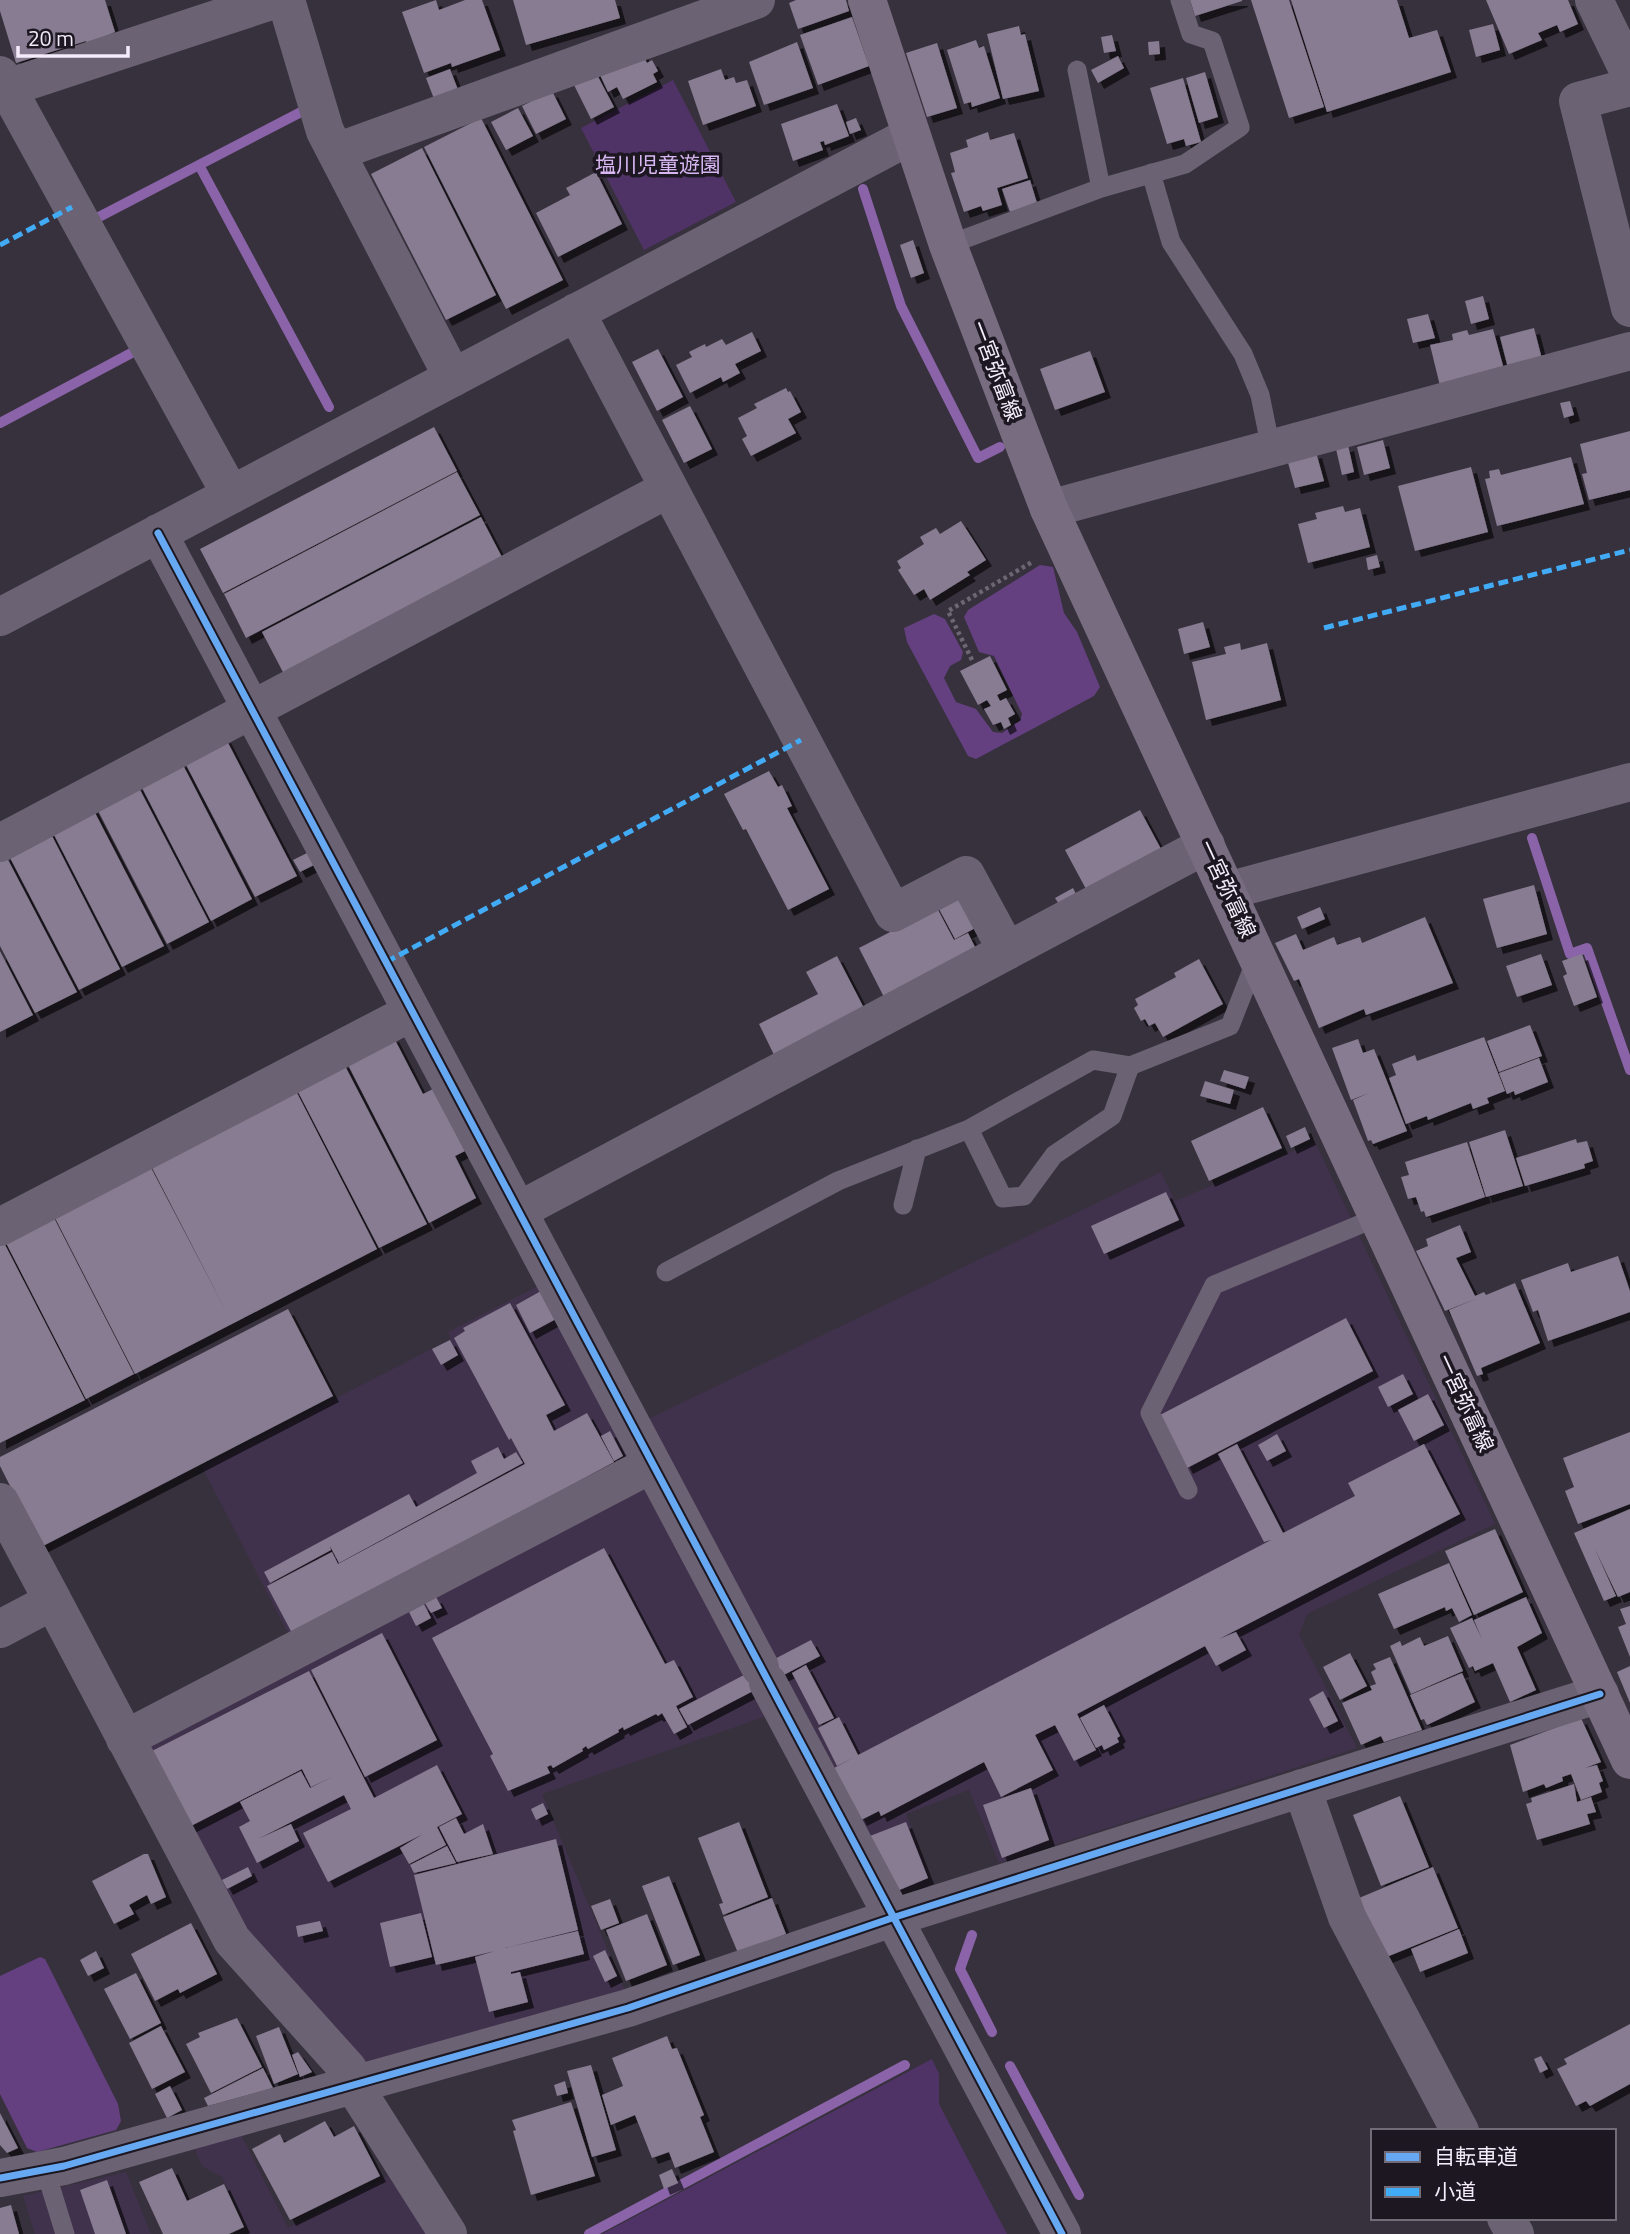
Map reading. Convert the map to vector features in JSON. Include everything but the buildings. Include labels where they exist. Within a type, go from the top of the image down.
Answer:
[{"type":"main road","name":"一宮弥富線","points":[[867,0],[948,245],[1057,526],[1630,1760]]},
{"type":"street","points":[[231,495],[3,82],[274,0]]},
{"type":"street","points":[[286,0],[325,131],[453,378]]},
{"type":"street","points":[[336,152],[756,0]]},
{"type":"street","points":[[1594,0],[1630,74]]},
{"type":"street","points":[[1630,87],[1578,101],[1630,308]]},
{"type":"street","points":[[0,617],[910,136]]},
{"type":"street","points":[[576,312],[893,913],[966,875],[1007,951]]},
{"type":"street","points":[[1057,526],[1271,449],[1630,351]]},
{"type":"street","points":[[0,843],[668,489]]},
{"type":"street","points":[[158,533],[1062,2234]]},
{"type":"street","points":[[1227,891],[1630,782]]},
{"type":"street","points":[[518,1211],[1206,845]]},
{"type":"street","points":[[0,1227],[412,1012]]},
{"type":"street","points":[[125,1739],[652,1464]]},
{"type":"street","points":[[0,1502],[232,1940],[348,2068],[352,2083],[448,2234]]},
{"type":"street","points":[[0,1629],[52,1601]]},
{"type":"street","points":[[0,2178],[46,2169],[628,2008],[892,1918],[1600,1694]]},
{"type":"street","points":[[1301,1788],[1347,1917],[1459,2129]]},
{"type":"lane","points":[[948,245],[1101,188],[1185,164],[1240,127],[1212,41],[1191,33],[1180,0]]},
{"type":"lane","points":[[1077,70],[1101,188]]},
{"type":"lane","points":[[1151,173],[1171,242],[1243,354],[1260,395],[1271,449]]},
{"type":"lane","points":[[666,1272],[838,1181],[969,1129],[1093,1060],[1130,1066],[1230,1026],[1258,956]]},
{"type":"lane","points":[[969,1129],[1003,1198],[1024,1196],[1054,1155],[1112,1116],[1130,1066]]},
{"type":"lane","points":[[903,1205],[917,1149]]},
{"type":"lane","points":[[1188,1490],[1150,1413],[1214,1286],[1378,1217]]},
{"type":"lane","points":[[46,2169],[65,2234]]},
{"type":"path","points":[[972,660],[948,611],[1057,526]]},
{"type":"shaded area","points":[[1040,565],[1053,567],[1064,613],[1077,632],[1100,687],[1094,696],[976,759],[968,756],[907,642],[904,628],[934,614],[945,619],[963,652],[961,660],[950,666],[944,678],[956,702],[976,709],[993,732],[1002,733],[1020,721],[1022,714],[994,656],[979,652],[964,617],[968,610]]},
{"type":"shaded area","points":[[1315,1142],[1495,1524],[1307,1614],[1299,1635],[1357,1748],[999,1863],[969,1790],[906,1814],[933,1884],[896,1896],[644,1421],[1161,1172],[1175,1201]]},
{"type":"shaded area","points":[[542,1284],[628,1449],[625,1458],[291,1639],[202,1467],[451,1339],[448,1332]]},
{"type":"shaded area","points":[[649,1486],[770,1715],[542,1794],[625,1991],[363,2063],[237,1935],[144,1738]]},
{"type":"shaded area","points":[[40,1957],[45,1959],[118,2104],[121,2121],[116,2130],[37,2152],[27,2148],[0,2094],[0,1976]]},
{"type":"shaded area","points":[[241,2135],[288,2228],[388,2176],[429,2234],[245,2234],[249,2232],[222,2177],[202,2166],[194,2148]]},
{"type":"shaded area","points":[[126,2172],[151,2234],[35,2234],[23,2196]]},
{"type":"green space","name":"塩川児童遊園","points":[[673,80],[736,202],[644,250],[581,128]]},
{"type":"green space","points":[[932,2059],[939,2074],[939,2104],[1007,2234],[602,2234]]},
{"type":"waterway","points":[[95,219],[303,111]]},
{"type":"waterway","points":[[199,165],[329,407]]},
{"type":"waterway","points":[[863,189],[901,306],[978,458],[1000,447]]},
{"type":"waterway","points":[[0,423],[137,350]]},
{"type":"waterway","points":[[1532,838],[1570,954],[1587,948],[1630,1070]]},
{"type":"waterway","points":[[972,1935],[960,1969],[992,2032]]},
{"type":"waterway","points":[[589,2234],[905,2065]]},
{"type":"waterway","points":[[1010,2066],[1079,2195]]},
{"type":"marked path","points":[[0,245],[72,207]]},
{"type":"marked path","points":[[1324,628],[1630,550]]},
{"type":"marked path","points":[[386,962],[801,740]]},
{"type":"cycle path","points":[[158,533],[1062,2234]]},
{"type":"cycle path","points":[[0,2178],[64,2166],[628,2008],[892,1918],[1600,1694]]}]
